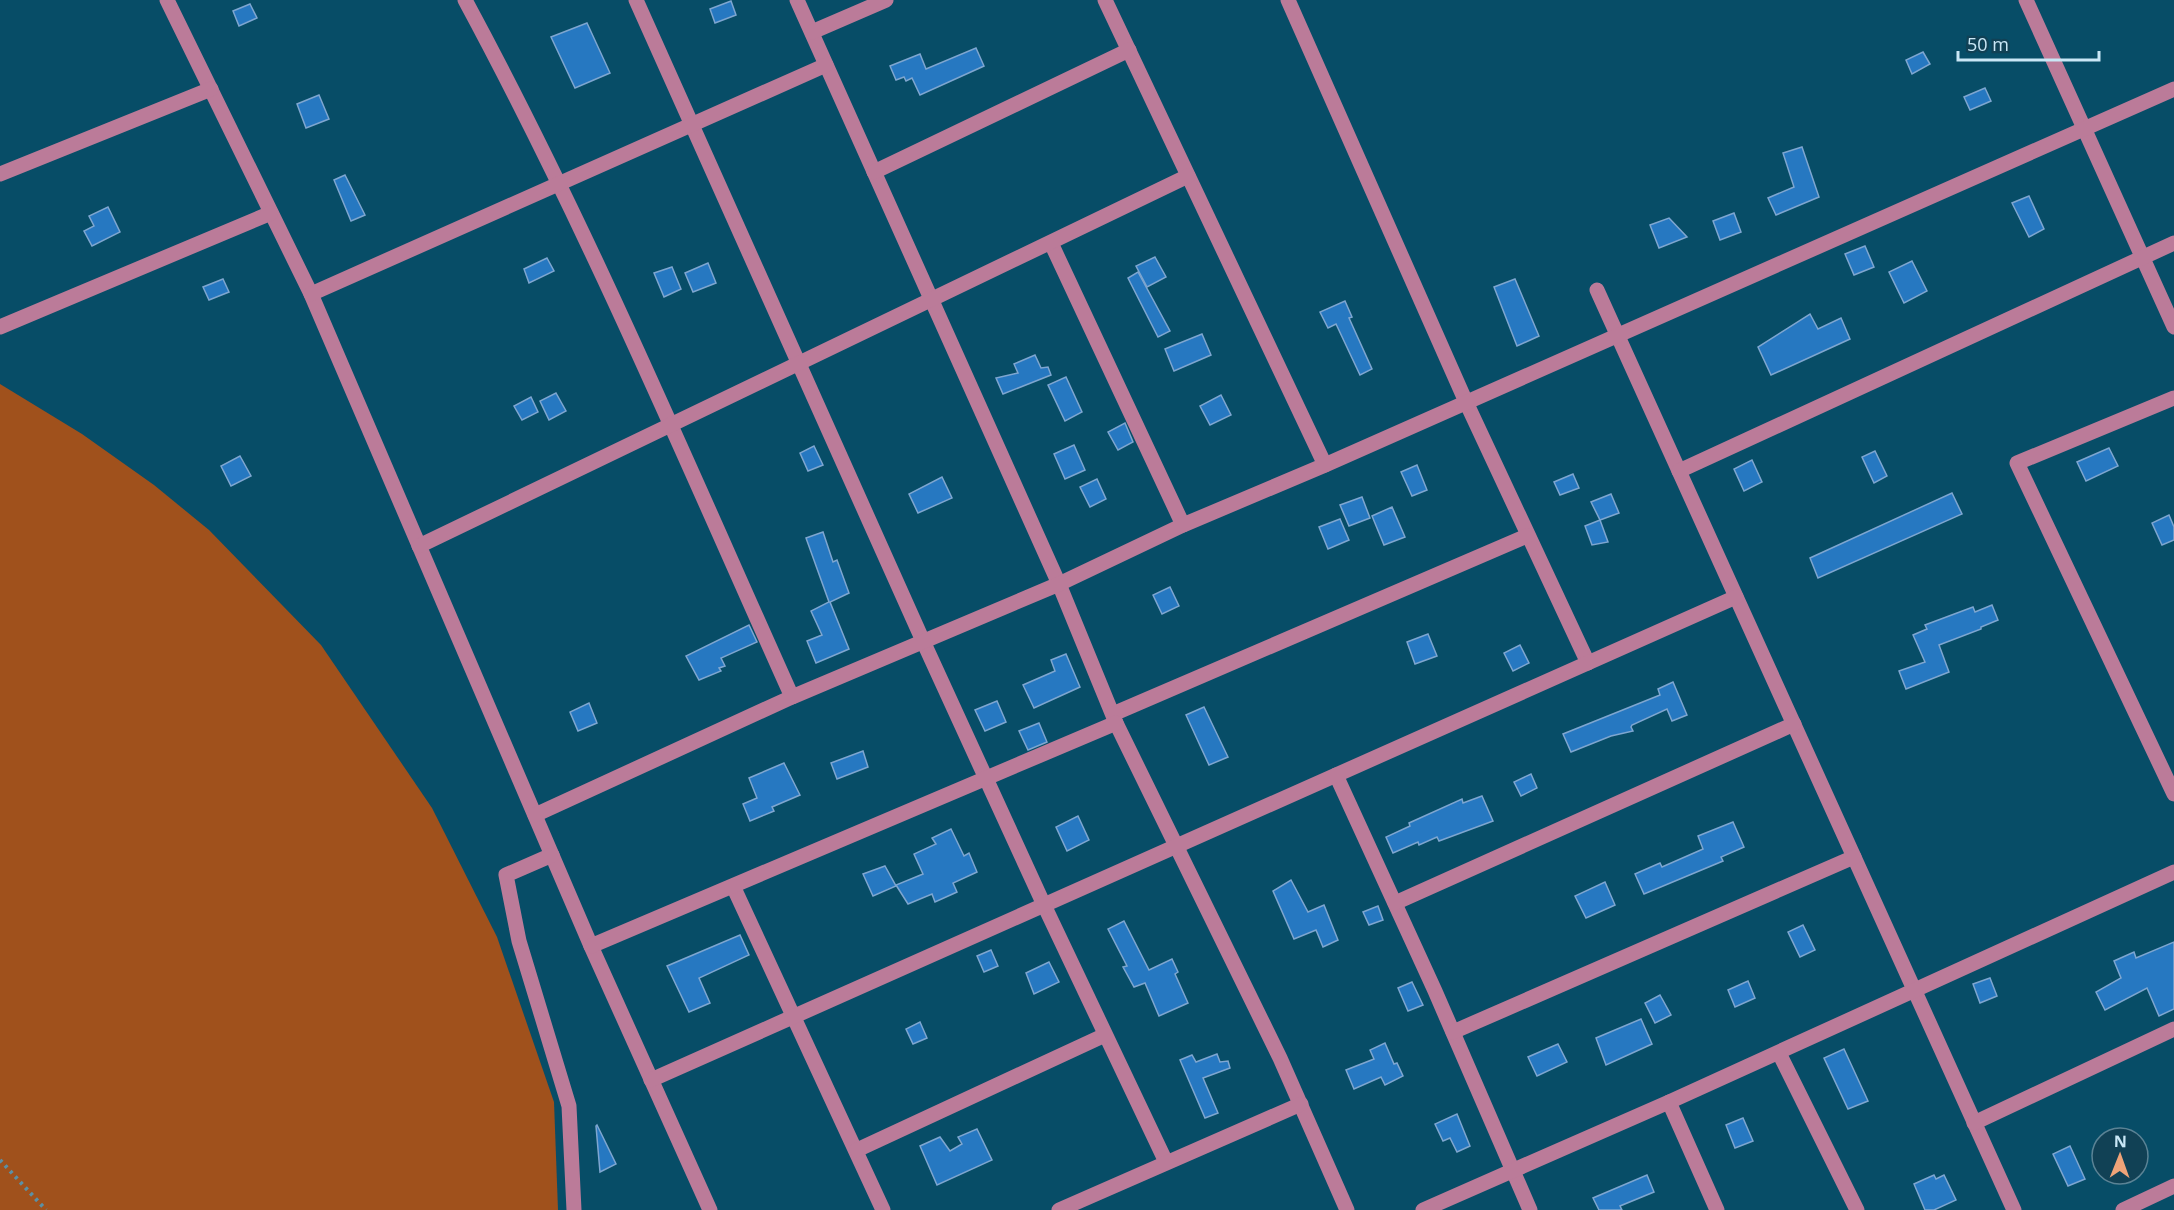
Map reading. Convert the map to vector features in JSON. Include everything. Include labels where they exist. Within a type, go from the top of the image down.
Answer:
[{"type":"street","points":[[167,0],[310,294],[591,946],[710,1210]]},
{"type":"street","points":[[465,0],[505,74],[588,242],[792,697]]},
{"type":"street","points":[[636,0],[923,641],[1044,905],[1166,1162]]},
{"type":"street","points":[[797,0],[1059,584],[1114,718],[1301,1104],[1347,1210]]},
{"type":"street","points":[[812,33],[886,0]]},
{"type":"street","points":[[1105,0],[1325,465]]},
{"type":"street","points":[[1288,0],[1466,402],[1588,663]]},
{"type":"street","points":[[2026,0],[2174,327]]},
{"type":"street","points":[[874,172],[1129,51]]},
{"type":"street","points":[[310,294],[826,65]]},
{"type":"street","points":[[0,174],[211,89]]},
{"type":"street","points":[[535,815],[792,697],[1059,584],[1183,525],[1325,465],[2174,89]]},
{"type":"street","points":[[419,546],[1188,176]]},
{"type":"street","points":[[0,327],[271,213]]},
{"type":"street","points":[[1051,243],[1183,525]]},
{"type":"street","points":[[1679,471],[2174,243]]},
{"type":"street","points":[[1598,290],[2014,1210]]},
{"type":"street","points":[[2174,398],[2017,463],[2174,794]]},
{"type":"street","points":[[591,946],[986,778],[1114,718],[1527,536]]},
{"type":"street","points":[[651,1080],[1736,597]]},
{"type":"street","points":[[1395,903],[1794,724]]},
{"type":"street","points":[[1336,775],[1453,1032],[1530,1210]]},
{"type":"street","points":[[552,855],[506,875],[519,941],[569,1106],[574,1210]]},
{"type":"street","points":[[1453,1032],[1854,857]]},
{"type":"street","points":[[1423,1210],[1779,1053],[2174,872]]},
{"type":"street","points":[[733,886],[883,1210]]},
{"type":"street","points":[[1974,1123],[2174,1029]]},
{"type":"street","points":[[857,1150],[1105,1035]]},
{"type":"street","points":[[1779,1053],[1857,1210]]},
{"type":"street","points":[[1669,1102],[1718,1210]]},
{"type":"street","points":[[1059,1210],[1301,1104]]},
{"type":"street","points":[[2123,1210],[2174,1186]]},
{"type":"path","points":[[0,1160],[46,1210]]},
{"type":"shaded area","points":[[0,384],[82,434],[154,485],[209,530],[321,645],[432,808],[497,937],[554,1102],[558,1210],[0,1210]]},
{"type":"building","points":[[731,1],[736,15],[715,23],[710,9]]},
{"type":"building","points":[[250,4],[257,18],[239,26],[233,11]]},
{"type":"building","points":[[587,23],[610,73],[575,88],[551,37]]},
{"type":"building","points":[[976,48],[984,66],[920,95],[912,78],[906,81],[904,77],[896,80],[890,66],[920,54],[926,69]]},
{"type":"building","points":[[1923,52],[1930,64],[1912,74],[1906,60]]},
{"type":"building","points":[[1985,88],[1991,101],[1970,110],[1964,97]]},
{"type":"building","points":[[319,95],[329,119],[306,128],[297,104]]},
{"type":"building","points":[[1802,147],[1819,197],[1776,215],[1768,198],[1794,187],[1783,153]]},
{"type":"building","points":[[345,175],[365,215],[351,221],[334,180]]},
{"type":"building","points":[[2029,196],[2044,229],[2029,237],[2012,203]]},
{"type":"building","points":[[108,207],[120,232],[92,246],[84,231],[94,226],[89,216]]},
{"type":"building","points":[[1734,213],[1741,232],[1720,240],[1713,221]]},
{"type":"building","points":[[1669,218],[1687,237],[1659,248],[1650,225]]},
{"type":"building","points":[[1865,246],[1874,267],[1854,275],[1845,254]]},
{"type":"building","points":[[1155,257],[1166,277],[1147,287],[1136,266]]},
{"type":"building","points":[[547,258],[554,271],[529,283],[524,269]]},
{"type":"building","points":[[1912,261],[1927,291],[1904,303],[1889,272]]},
{"type":"building","points":[[708,263],[716,283],[693,292],[685,273]]},
{"type":"building","points":[[672,267],[681,289],[664,297],[654,273]]},
{"type":"building","points":[[1138,272],[1170,331],[1158,337],[1128,278]]},
{"type":"building","points":[[223,279],[229,292],[209,300],[203,287]]},
{"type":"building","points":[[1515,279],[1539,336],[1517,346],[1494,287]]},
{"type":"building","points":[[1345,301],[1352,317],[1349,318],[1372,369],[1360,375],[1336,324],[1328,328],[1320,312]]},
{"type":"building","points":[[1810,314],[1818,329],[1841,318],[1850,339],[1771,375],[1758,347]]},
{"type":"building","points":[[1202,334],[1211,355],[1174,371],[1165,349]]},
{"type":"building","points":[[1035,355],[1041,368],[1048,367],[1051,375],[1003,394],[996,378],[1018,373],[1014,364]]},
{"type":"building","points":[[1066,377],[1082,412],[1065,421],[1048,385]]},
{"type":"building","points":[[556,393],[566,411],[549,420],[540,401]]},
{"type":"building","points":[[1221,395],[1231,415],[1210,425],[1200,406]]},
{"type":"building","points":[[531,397],[538,412],[522,420],[514,406]]},
{"type":"building","points":[[1125,423],[1133,442],[1118,450],[1108,432]]},
{"type":"building","points":[[1074,445],[1085,470],[1065,479],[1054,454]]},
{"type":"building","points":[[814,446],[823,465],[808,471],[800,453]]},
{"type":"building","points":[[2109,448],[2118,466],[2086,481],[2077,462]]},
{"type":"building","points":[[1875,451],[1887,476],[1874,483],[1862,457]]},
{"type":"building","points":[[240,456],[251,476],[231,486],[221,466]]},
{"type":"building","points":[[1752,460],[1762,482],[1744,491],[1734,469]]},
{"type":"building","points":[[1417,465],[1427,490],[1412,496],[1401,472]]},
{"type":"building","points":[[1573,474],[1579,488],[1560,495],[1554,482]]},
{"type":"building","points":[[942,477],[952,498],[918,513],[909,494]]},
{"type":"building","points":[[1097,479],[1106,499],[1090,507],[1080,487]]},
{"type":"building","points":[[1952,493],[1962,514],[1818,578],[1810,558]]},
{"type":"building","points":[[1611,494],[1619,513],[1600,520],[1591,502]]},
{"type":"building","points":[[1362,497],[1370,518],[1349,526],[1340,505]]},
{"type":"building","points":[[1392,507],[1405,537],[1384,545],[1372,516]]},
{"type":"building","points":[[2169,515],[2174,527],[2174,540],[2162,545],[2152,523]]},
{"type":"building","points":[[1340,519],[1349,540],[1328,549],[1319,527]]},
{"type":"building","points":[[1600,520],[1608,542],[1592,545],[1585,526]]},
{"type":"building","points":[[823,532],[833,562],[837,560],[849,593],[830,602],[849,649],[816,663],[807,641],[822,635],[811,611],[829,602],[806,538]]},
{"type":"building","points":[[1170,587],[1179,606],[1162,614],[1153,595]]},
{"type":"building","points":[[1992,605],[1998,620],[1939,645],[1949,672],[1906,689],[1899,671],[1925,662],[1913,635],[1927,629],[1925,625],[1973,607],[1975,612]]},
{"type":"building","points":[[749,625],[757,642],[721,658],[725,666],[719,668],[721,671],[699,680],[686,656]]},
{"type":"building","points":[[1428,634],[1437,656],[1415,664],[1407,642]]},
{"type":"building","points":[[1520,645],[1529,663],[1513,671],[1504,653]]},
{"type":"building","points":[[1066,654],[1080,687],[1034,708],[1023,685],[1055,671],[1051,660]]},
{"type":"building","points":[[1673,682],[1687,715],[1672,721],[1667,709],[1632,725],[1633,731],[1611,736],[1571,752],[1563,734],[1660,695],[1658,689]]},
{"type":"building","points":[[997,701],[1006,722],[985,731],[975,710]]},
{"type":"building","points":[[589,703],[597,723],[578,731],[570,712]]},
{"type":"building","points":[[1204,707],[1228,757],[1209,765],[1186,715]]},
{"type":"building","points":[[1039,723],[1047,742],[1028,750],[1019,731]]},
{"type":"building","points":[[863,751],[868,767],[837,779],[831,763]]},
{"type":"building","points":[[784,763],[800,795],[772,807],[774,811],[750,821],[743,804],[757,798],[749,778]]},
{"type":"building","points":[[1531,774],[1537,788],[1521,796],[1514,782]]},
{"type":"building","points":[[1482,796],[1493,821],[1439,841],[1437,837],[1419,845],[1418,842],[1393,853],[1386,837],[1410,826],[1409,823],[1462,799],[1463,803]]},
{"type":"building","points":[[1078,816],[1089,840],[1067,851],[1056,827]]},
{"type":"building","points":[[1733,822],[1744,847],[1721,857],[1723,861],[1644,894],[1635,874],[1660,863],[1662,867],[1703,849],[1698,836]]},
{"type":"building","points":[[951,829],[964,856],[969,853],[977,872],[953,883],[957,892],[935,902],[932,894],[908,904],[896,885],[923,874],[914,854],[936,844],[932,838]]},
{"type":"building","points":[[885,866],[896,886],[873,896],[863,874]]},
{"type":"building","points":[[1291,880],[1308,912],[1324,905],[1338,940],[1323,947],[1316,930],[1294,939],[1273,891]]},
{"type":"building","points":[[1605,882],[1615,905],[1586,918],[1575,896]]},
{"type":"building","points":[[1378,906],[1383,920],[1369,925],[1363,912]]},
{"type":"building","points":[[1124,921],[1149,970],[1172,959],[1178,972],[1175,974],[1188,1003],[1159,1016],[1145,983],[1134,987],[1123,967],[1127,966],[1108,929]]},
{"type":"building","points":[[1803,925],[1815,950],[1800,957],[1788,932]]},
{"type":"building","points":[[740,935],[749,955],[699,978],[710,1003],[689,1012],[667,966]]},
{"type":"building","points":[[2174,942],[2174,1009],[2159,1016],[2147,988],[2105,1010],[2096,992],[2121,978],[2114,961],[2134,952],[2136,958]]},
{"type":"building","points":[[991,950],[998,966],[984,972],[977,956]]},
{"type":"building","points":[[1049,962],[1059,982],[1034,994],[1026,973]]},
{"type":"building","points":[[1990,978],[1997,996],[1980,1003],[1973,984]]},
{"type":"building","points":[[1748,981],[1755,998],[1735,1007],[1728,990]]},
{"type":"building","points":[[1412,982],[1423,1005],[1408,1011],[1398,988]]},
{"type":"building","points":[[1660,995],[1671,1015],[1655,1023],[1645,1003]]},
{"type":"building","points":[[1641,1019],[1652,1044],[1606,1065],[1596,1038]]},
{"type":"building","points":[[920,1022],[927,1038],[913,1044],[906,1029]]},
{"type":"building","points":[[1385,1043],[1394,1064],[1397,1063],[1403,1076],[1385,1085],[1381,1077],[1354,1089],[1346,1070],[1374,1059],[1370,1050]]},
{"type":"building","points":[[1558,1044],[1567,1062],[1537,1076],[1528,1057]]},
{"type":"building","points":[[1844,1049],[1868,1101],[1848,1109],[1824,1058]]},
{"type":"building","points":[[1217,1054],[1220,1062],[1228,1061],[1230,1068],[1203,1078],[1218,1113],[1205,1118],[1180,1060],[1192,1055],[1196,1062]]},
{"type":"building","points":[[1457,1114],[1470,1146],[1457,1152],[1450,1138],[1443,1141],[1435,1124]]},
{"type":"building","points":[[1743,1118],[1753,1141],[1735,1148],[1726,1125]]},
{"type":"building","points":[[596,1126],[616,1164],[600,1172]]},
{"type":"building","points":[[977,1129],[992,1160],[937,1185],[920,1146],[940,1137],[950,1151],[962,1144],[958,1137]]},
{"type":"building","points":[[2070,1146],[2085,1179],[2068,1186],[2053,1154]]},
{"type":"building","points":[[1647,1175],[1654,1192],[1620,1206],[1622,1210],[1599,1210],[1593,1198]]},
{"type":"building","points":[[1934,1175],[1936,1179],[1944,1175],[1956,1200],[1934,1210],[1925,1210],[1914,1184]]}]
